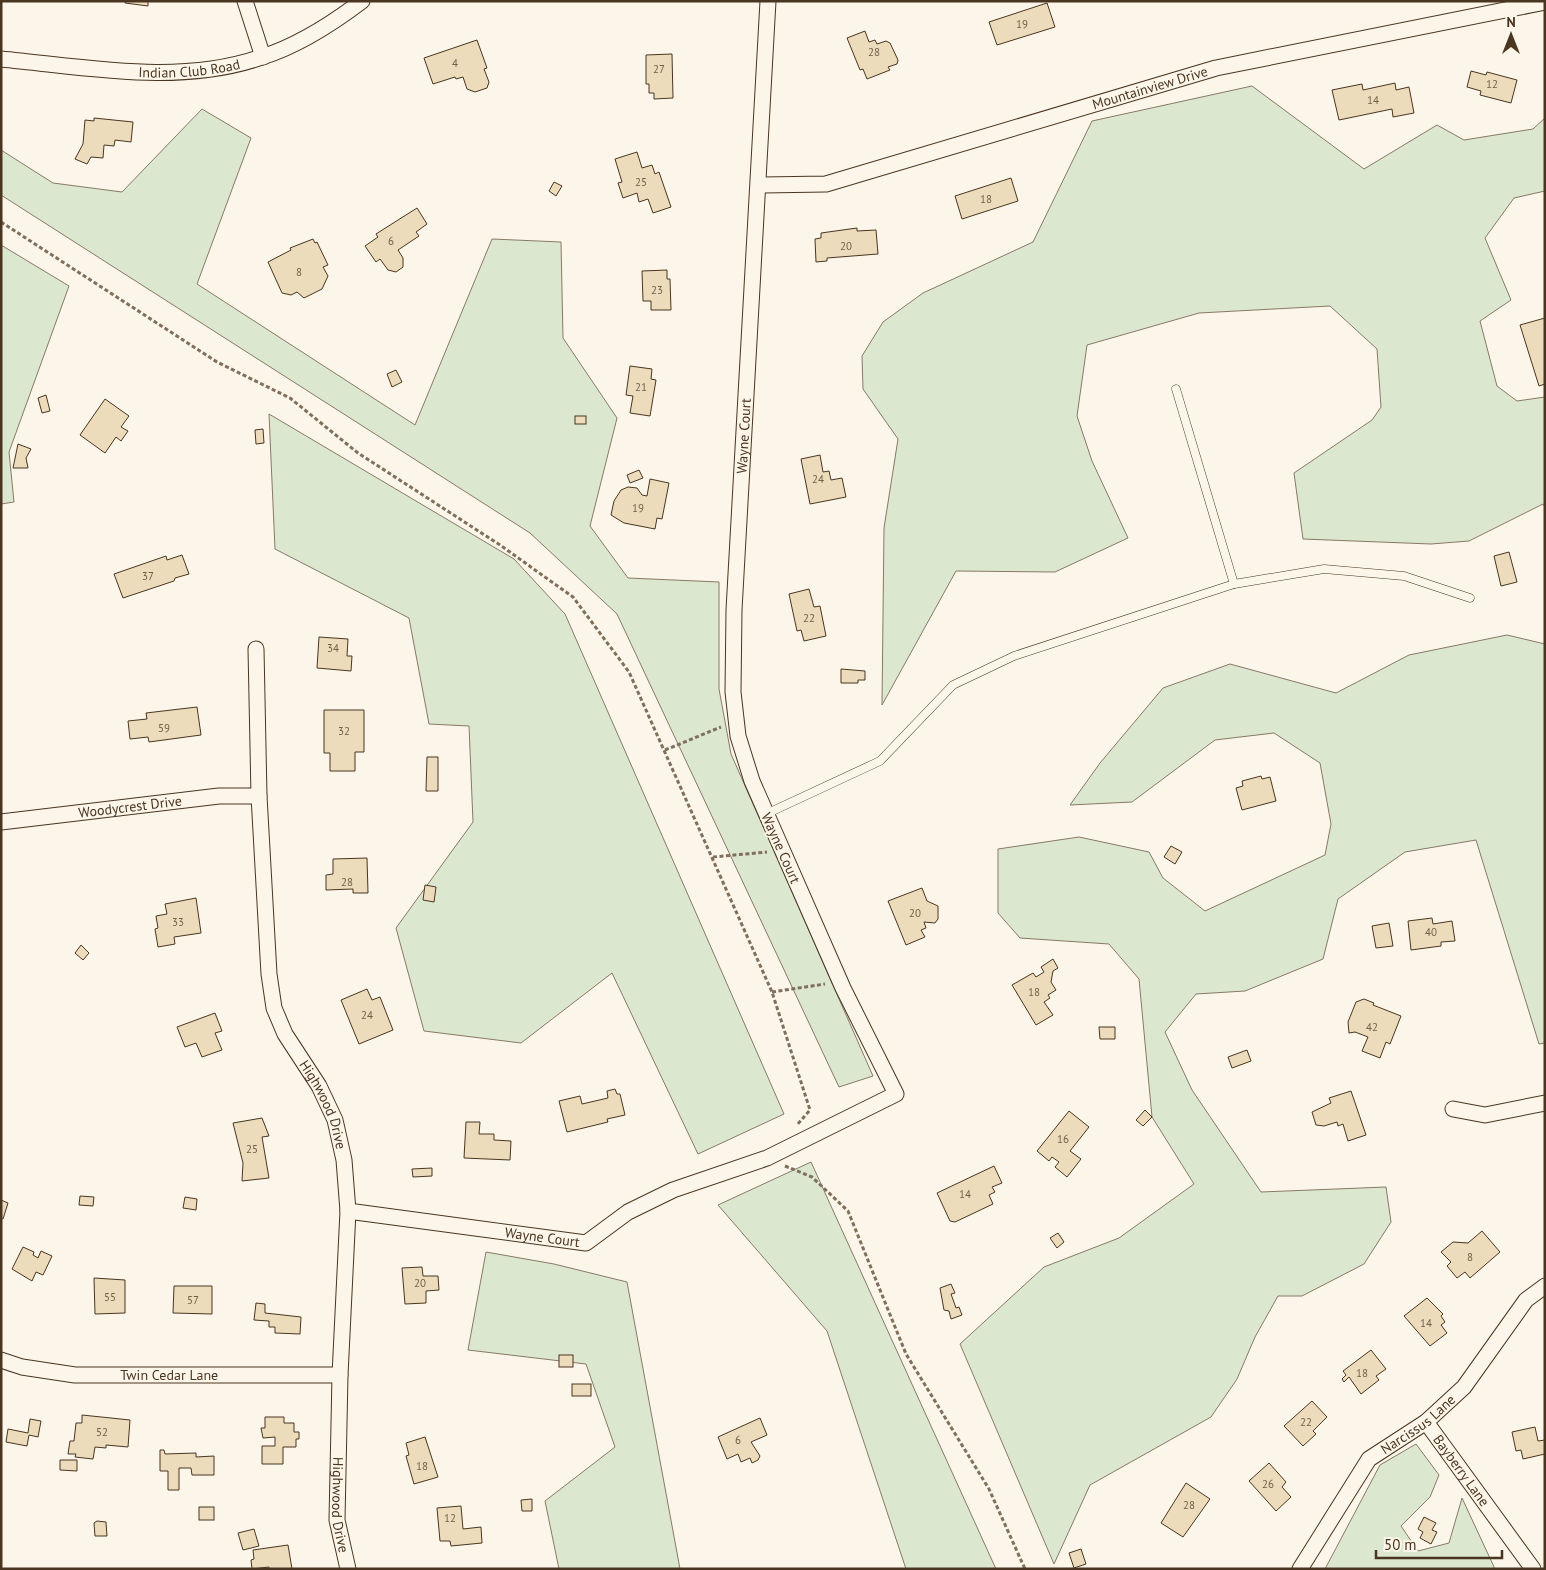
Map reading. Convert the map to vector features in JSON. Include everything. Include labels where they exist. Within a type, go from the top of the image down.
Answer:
[{"type":"street","points":[[245,1],[263,57]]},
{"type":"street","name":"Indian Club Road","points":[[1,59],[137,72],[185,72],[263,57],[303,38],[362,1]]},
{"type":"street","name":"Wayne Court","points":[[348,1211],[586,1243],[628,1212],[673,1190],[767,1158],[896,1094],[840,982],[766,814],[752,781],[738,736],[736,721],[733,692],[734,610],[768,1]]},
{"type":"street","name":"Mountainview Drive","points":[[759,185],[826,184],[1216,68],[1545,2]]},
{"type":"street","name":"Highwood Drive","points":[[256,649],[260,796],[269,974],[274,1008],[285,1034],[319,1086],[335,1120],[344,1160],[348,1211],[340,1375],[337,1520],[348,1569]]},
{"type":"street","name":"Woodycrest Drive","points":[[1,822],[219,796],[260,796]]},
{"type":"street","points":[[1453,1109],[1485,1115],[1545,1103]]},
{"type":"street","name":"Narcissus Lane","points":[[1300,1569],[1369,1459],[1426,1422],[1464,1387],[1526,1300],[1545,1286]]},
{"type":"street","name":"Twin Cedar Lane","points":[[1,1360],[22,1366],[75,1375],[340,1375]]},
{"type":"street","name":"Bayberry Lane","points":[[1426,1422],[1533,1569]]},
{"type":"lane","points":[[1176,389],[1234,584]]},
{"type":"lane","points":[[766,814],[880,761],[953,685],[1014,656],[1234,584],[1324,569],[1404,576],[1470,598]]},
{"type":"path","points":[[1,222],[216,362],[290,398],[358,453],[500,544],[573,597],[629,672],[772,992],[810,1110],[792,1131]]},
{"type":"path","points":[[665,750],[736,721]]},
{"type":"path","points":[[712,857],[783,851]]},
{"type":"path","points":[[772,992],[840,982]]},
{"type":"path","points":[[767,1158],[812,1177],[848,1211],[906,1354],[989,1489],[1025,1569]]},
{"type":"green space","points":[[1252,86],[1364,169],[1437,125],[1464,140],[1533,129],[1545,118],[1545,191],[1514,198],[1485,238],[1511,300],[1480,321],[1497,386],[1517,401],[1545,397],[1545,507],[1543,504],[1469,541],[1431,544],[1303,539],[1294,473],[1372,420],[1381,407],[1377,349],[1330,306],[1199,313],[1087,345],[1077,416],[1092,461],[1128,538],[1055,572],[956,571],[882,705],[884,528],[898,439],[863,389],[862,356],[883,322],[923,293],[1033,242],[1092,121]]},
{"type":"green space","points":[[202,109],[251,138],[197,284],[415,425],[492,239],[561,242],[563,338],[617,418],[590,526],[628,578],[719,582],[719,689],[731,754],[873,1076],[839,1087],[617,614],[530,533],[1,195],[1,150],[53,183],[122,192]]},
{"type":"green space","points":[[1,245],[69,286],[9,452],[14,502],[1,504]]},
{"type":"green space","points":[[269,414],[514,559],[565,614],[784,1114],[698,1154],[612,973],[521,1043],[424,1031],[396,928],[473,822],[469,726],[429,724],[409,618],[275,549]]},
{"type":"green space","points":[[1507,635],[1545,644],[1545,1043],[1539,1044],[1476,840],[1405,852],[1338,899],[1323,959],[1245,991],[1196,994],[1165,1032],[1192,1090],[1261,1192],[1386,1187],[1391,1222],[1364,1264],[1302,1296],[1278,1296],[1255,1337],[1237,1379],[1211,1417],[1090,1485],[1054,1564],[960,1344],[1044,1267],[1119,1238],[1194,1184],[1152,1117],[1139,979],[1109,944],[1020,938],[998,913],[998,849],[1079,837],[1149,852],[1163,878],[1205,911],[1325,855],[1331,824],[1320,763],[1274,733],[1215,740],[1132,802],[1070,805],[1100,763],[1163,688],[1230,664],[1336,693],[1409,655]]},
{"type":"green space","points":[[811,1162],[996,1569],[906,1569],[827,1331],[718,1205]]},
{"type":"green space","points":[[486,1252],[554,1264],[627,1282],[680,1569],[559,1569],[545,1501],[615,1447],[586,1364],[468,1350]]},
{"type":"green space","points":[[1416,1444],[1439,1475],[1430,1497],[1401,1526],[1418,1551],[1449,1543],[1462,1498],[1495,1569],[1325,1569],[1380,1465]]},
{"type":"building","points":[[125,1],[148,1],[148,6],[125,3]]},
{"type":"building","points":[[1047,3],[1055,27],[997,45],[989,22]]},
{"type":"building","points":[[865,31],[869,42],[875,40],[877,44],[886,41],[890,43],[898,60],[897,64],[888,67],[890,70],[867,79],[863,69],[860,70],[847,38]]},
{"type":"building","points":[[477,40],[487,68],[484,69],[489,82],[487,88],[475,92],[467,89],[463,77],[456,79],[455,77],[433,84],[424,58]]},
{"type":"building","points":[[672,54],[673,98],[654,99],[654,93],[649,93],[649,84],[646,84],[646,55]]},
{"type":"building","points":[[1471,71],[1486,75],[1487,72],[1517,80],[1511,103],[1480,95],[1481,91],[1467,87]]},
{"type":"building","points":[[1395,83],[1396,90],[1409,87],[1414,113],[1393,117],[1392,109],[1339,120],[1332,90],[1362,84],[1363,90]]},
{"type":"building","points":[[94,118],[133,122],[131,142],[115,140],[114,146],[104,145],[103,158],[91,157],[87,164],[75,159],[83,144],[85,120],[94,121]]},
{"type":"building","points":[[637,152],[642,168],[652,165],[655,174],[659,172],[671,207],[653,213],[648,199],[639,202],[637,193],[623,198],[618,183],[622,182],[615,159]]},
{"type":"building","points":[[1011,178],[1018,201],[962,219],[955,196]]},
{"type":"building","points":[[554,182],[562,186],[556,196],[549,191]]},
{"type":"building","points":[[417,208],[427,224],[416,232],[419,236],[398,250],[403,258],[403,267],[396,272],[388,270],[380,259],[376,262],[365,246],[378,237],[376,234]]},
{"type":"building","points":[[857,228],[857,231],[876,230],[878,254],[827,258],[827,261],[816,262],[815,239],[821,238],[821,233]]},
{"type":"building","points":[[313,239],[315,243],[317,242],[328,265],[323,267],[328,276],[322,289],[304,298],[297,292],[291,295],[282,293],[268,262],[291,250],[290,248]]},
{"type":"building","points":[[667,270],[667,279],[670,279],[671,310],[651,310],[651,301],[643,301],[642,271]]},
{"type":"building","points":[[1545,318],[1545,384],[1539,386],[1520,325]]},
{"type":"building","points":[[630,366],[652,369],[651,379],[656,380],[650,416],[630,413],[633,396],[626,395]]},
{"type":"building","points":[[396,370],[402,382],[392,387],[387,374]]},
{"type":"building","points":[[46,395],[50,411],[42,413],[38,398]]},
{"type":"building","points":[[105,399],[129,416],[121,427],[128,431],[121,441],[116,437],[105,453],[80,435]]},
{"type":"building","points":[[575,416],[586,416],[586,424],[575,424]]},
{"type":"building","points":[[263,429],[264,443],[256,444],[255,430]]},
{"type":"building","points":[[18,444],[31,449],[26,458],[28,468],[13,468]]},
{"type":"building","points":[[820,455],[823,472],[829,471],[831,480],[842,478],[846,497],[810,504],[801,459]]},
{"type":"building","points":[[639,470],[643,478],[630,483],[627,475]]},
{"type":"building","points":[[650,479],[669,483],[662,519],[657,518],[655,529],[624,523],[611,515],[614,501],[621,490],[628,487],[637,488],[642,495],[647,496]]},
{"type":"building","points":[[1509,552],[1517,582],[1501,586],[1494,556]]},
{"type":"building","points":[[182,555],[189,574],[123,598],[114,574],[166,556],[167,560]]},
{"type":"building","points":[[809,589],[814,607],[820,606],[826,636],[804,641],[801,630],[797,631],[789,594]]},
{"type":"building","points":[[319,637],[348,639],[347,656],[352,656],[351,671],[317,668]]},
{"type":"building","points":[[841,669],[865,671],[865,680],[858,680],[858,683],[841,683]]},
{"type":"building","points":[[197,707],[201,735],[149,742],[148,737],[130,739],[128,721],[147,719],[146,713]]},
{"type":"building","points":[[324,710],[364,710],[364,752],[355,752],[355,771],[330,771],[330,753],[324,753]]},
{"type":"building","points":[[427,757],[438,757],[438,791],[426,791]]},
{"type":"building","points":[[1261,776],[1262,779],[1270,777],[1276,801],[1242,810],[1236,788],[1243,786],[1242,781]]},
{"type":"building","points":[[1171,846],[1182,852],[1175,864],[1164,857]]},
{"type":"building","points":[[367,858],[368,893],[353,893],[353,889],[326,890],[326,875],[333,874],[333,859]]},
{"type":"building","points":[[425,885],[436,887],[434,902],[423,900]]},
{"type":"building","points":[[922,888],[927,901],[938,906],[938,919],[935,923],[924,922],[926,928],[921,930],[925,937],[906,945],[888,901]]},
{"type":"building","points":[[196,898],[201,933],[174,937],[175,944],[158,947],[155,929],[158,928],[156,916],[167,914],[165,904]]},
{"type":"building","points":[[1432,918],[1433,924],[1452,921],[1455,941],[1441,942],[1441,946],[1411,950],[1408,921]]},
{"type":"building","points":[[1389,923],[1393,946],[1376,948],[1372,926]]},
{"type":"building","points":[[81,945],[89,953],[83,960],[75,953]]},
{"type":"building","points":[[1053,959],[1058,968],[1053,971],[1051,982],[1056,990],[1048,995],[1050,998],[1044,1002],[1053,1015],[1036,1025],[1012,985],[1033,973],[1036,977],[1044,972],[1041,967]]},
{"type":"building","points":[[367,989],[372,1000],[380,997],[393,1030],[359,1044],[341,1000]]},
{"type":"building","points":[[1364,999],[1374,1003],[1373,1005],[1401,1016],[1390,1044],[1386,1042],[1380,1058],[1362,1051],[1368,1037],[1355,1032],[1349,1033],[1348,1022],[1356,1002]]},
{"type":"building","points":[[215,1013],[222,1031],[215,1033],[222,1050],[202,1057],[196,1043],[185,1047],[177,1027]]},
{"type":"building","points":[[1099,1027],[1115,1027],[1115,1039],[1100,1039]]},
{"type":"building","points":[[1247,1050],[1251,1061],[1232,1068],[1228,1057]]},
{"type":"building","points":[[615,1089],[617,1094],[620,1094],[625,1115],[607,1119],[608,1122],[567,1132],[559,1101],[580,1096],[582,1104],[608,1098],[607,1091]]},
{"type":"building","points":[[1351,1091],[1366,1135],[1348,1141],[1343,1124],[1338,1126],[1337,1122],[1324,1126],[1316,1125],[1312,1112],[1331,1103],[1329,1098]]},
{"type":"building","points":[[1145,1110],[1152,1117],[1143,1126],[1136,1120]]},
{"type":"building","points":[[1069,1111],[1089,1127],[1070,1151],[1081,1159],[1067,1177],[1055,1167],[1059,1162],[1052,1157],[1049,1161],[1037,1151]]},
{"type":"building","points":[[262,1118],[269,1136],[262,1137],[269,1178],[242,1181],[243,1163],[233,1123]]},
{"type":"building","points":[[466,1122],[480,1122],[479,1134],[494,1134],[494,1140],[511,1141],[510,1160],[464,1158]]},
{"type":"building","points":[[994,1166],[1002,1183],[992,1187],[995,1192],[989,1195],[993,1204],[955,1222],[950,1221],[937,1193]]},
{"type":"building","points":[[432,1168],[432,1176],[413,1177],[412,1169]]},
{"type":"building","points":[[80,1196],[94,1197],[93,1206],[79,1205]]},
{"type":"building","points":[[185,1197],[197,1199],[196,1210],[183,1208]]},
{"type":"building","points":[[1,1200],[8,1203],[3,1219],[1,1218]]},
{"type":"building","points":[[1482,1231],[1500,1252],[1470,1278],[1465,1272],[1457,1278],[1447,1266],[1451,1262],[1441,1252],[1453,1242],[1468,1243]]},
{"type":"building","points":[[1058,1233],[1064,1242],[1057,1248],[1050,1238]]},
{"type":"building","points":[[23,1247],[34,1252],[33,1255],[38,1258],[41,1251],[52,1256],[43,1275],[36,1272],[32,1281],[12,1269]]},
{"type":"building","points":[[422,1267],[423,1276],[438,1276],[439,1290],[426,1291],[426,1303],[405,1304],[402,1268]]},
{"type":"building","points":[[94,1278],[125,1280],[125,1313],[95,1314]]},
{"type":"building","points":[[951,1284],[955,1293],[951,1294],[956,1308],[959,1307],[962,1315],[951,1319],[949,1311],[944,1310],[940,1288]]},
{"type":"building","points":[[174,1286],[212,1286],[212,1314],[173,1313]]},
{"type":"building","points":[[1427,1298],[1443,1314],[1441,1316],[1445,1322],[1441,1325],[1447,1333],[1430,1346],[1404,1316]]},
{"type":"building","points":[[256,1303],[265,1304],[265,1313],[301,1317],[300,1334],[275,1333],[275,1327],[269,1327],[269,1321],[254,1320]]},
{"type":"building","points":[[1371,1350],[1386,1369],[1376,1376],[1379,1380],[1361,1394],[1349,1377],[1344,1382],[1342,1379],[1346,1375],[1343,1371]]},
{"type":"building","points":[[559,1355],[573,1355],[573,1367],[559,1367]]},
{"type":"building","points":[[572,1384],[591,1384],[591,1396],[572,1396]]},
{"type":"building","points":[[1312,1401],[1327,1417],[1313,1431],[1316,1434],[1303,1446],[1284,1426]]},
{"type":"building","points":[[82,1415],[130,1420],[128,1447],[106,1445],[106,1448],[95,1447],[93,1459],[75,1457],[76,1454],[68,1454],[70,1441],[74,1441],[76,1423],[82,1423]]},
{"type":"building","points":[[265,1417],[284,1417],[284,1423],[294,1423],[294,1432],[299,1432],[299,1439],[296,1439],[296,1447],[283,1447],[283,1464],[262,1464],[262,1446],[275,1446],[275,1437],[263,1438],[261,1428],[265,1428]]},
{"type":"building","points":[[760,1418],[767,1435],[751,1442],[760,1456],[758,1460],[752,1463],[750,1458],[741,1462],[738,1454],[727,1459],[718,1437]]},
{"type":"building","points":[[30,1419],[41,1421],[38,1437],[29,1435],[27,1446],[6,1442],[8,1429],[28,1433]]},
{"type":"building","points":[[1535,1427],[1538,1441],[1545,1440],[1545,1454],[1523,1459],[1521,1450],[1516,1451],[1512,1432]]},
{"type":"building","points":[[425,1437],[438,1477],[414,1484],[406,1456],[409,1455],[406,1443]]},
{"type":"building","points":[[160,1450],[164,1450],[165,1454],[196,1453],[196,1457],[214,1456],[214,1475],[192,1475],[191,1468],[179,1468],[179,1490],[168,1490],[168,1471],[160,1471]]},
{"type":"building","points":[[60,1460],[77,1460],[77,1471],[60,1470]]},
{"type":"building","points":[[1269,1463],[1286,1482],[1282,1487],[1291,1497],[1276,1511],[1249,1481]]},
{"type":"building","points":[[1186,1483],[1210,1499],[1183,1537],[1161,1523]]},
{"type":"building","points":[[532,1499],[532,1511],[522,1511],[521,1500]]},
{"type":"building","points":[[461,1506],[463,1529],[481,1527],[482,1543],[451,1546],[450,1541],[440,1541],[437,1508]]},
{"type":"building","points":[[199,1507],[214,1507],[214,1520],[199,1520]]},
{"type":"building","points":[[1424,1517],[1436,1523],[1432,1530],[1437,1532],[1431,1544],[1420,1538],[1423,1532],[1418,1529]]},
{"type":"building","points":[[97,1521],[106,1522],[107,1536],[95,1536],[94,1523]]},
{"type":"building","points":[[254,1529],[259,1546],[243,1550],[238,1533]]},
{"type":"building","points":[[288,1545],[292,1569],[269,1569],[269,1567],[252,1569],[253,1550]]},
{"type":"building","points":[[1081,1549],[1086,1564],[1074,1568],[1069,1553]]}]
